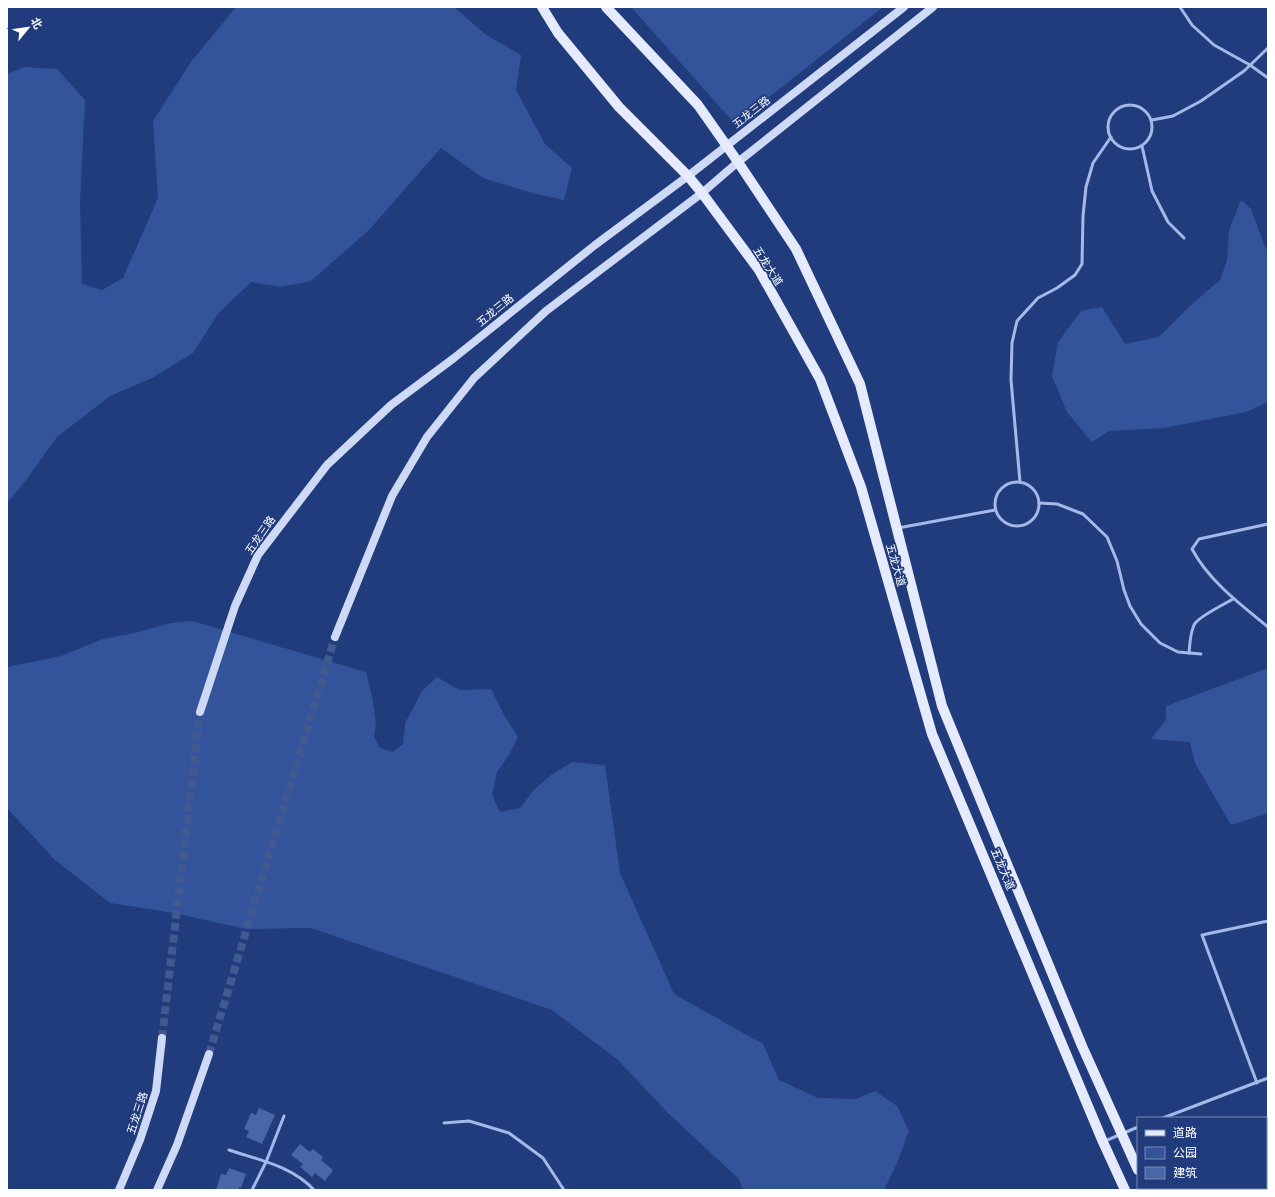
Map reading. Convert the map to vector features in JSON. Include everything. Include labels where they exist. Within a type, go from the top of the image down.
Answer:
[{"type":"main road","name":"五龙大道","points":[[542,7],[558,34],[619,106],[688,176],[702,193],[759,270],[820,379],[861,487],[932,734],[1125,1190]]},
{"type":"main road","name":"五龙大道","points":[[606,7],[698,105],[738,162],[796,249],[860,384],[942,706],[1082,1046],[1137,1168]]},
{"type":"main road","name":"五龙三路","points":[[200,712],[235,606],[258,554],[327,464],[391,405],[454,358],[595,245],[688,176],[904,7]]},
{"type":"main road","points":[[335,637],[392,496],[427,437],[474,378],[546,311],[702,193],[738,162],[933,7]]},
{"type":"main road","name":"五龙三路","points":[[119,1190],[140,1140],[156,1091],[162,1038]]},
{"type":"main road","points":[[157,1190],[177,1145],[209,1054]]},
{"type":"lane","points":[[1180,7],[1192,25],[1214,45],[1250,65],[1268,78]]},
{"type":"lane","points":[[1152,120],[1173,116],[1201,101],[1244,71],[1268,48]]},
{"type":"lane","points":[[1129,104],[1143,108],[1152,120],[1151,135],[1142,146],[1135,149],[1121,147],[1110,138],[1108,123],[1115,110],[1122,106],[1129,104]]},
{"type":"lane","points":[[1020,482],[1011,380],[1012,343],[1017,321],[1038,298],[1057,288],[1075,275],[1082,264],[1083,216],[1086,187],[1093,162],[1110,138]]},
{"type":"lane","points":[[1142,146],[1152,191],[1168,222],[1184,238]]},
{"type":"lane","points":[[1013,482],[1020,482],[1028,484],[1034,489],[1038,496],[1039,503],[1038,511],[1030,523],[1024,526],[1016,527],[1003,522],[995,510],[994,502],[1000,489],[1013,482]]},
{"type":"lane","points":[[1039,503],[1057,504],[1083,514],[1107,538],[1117,561],[1124,590],[1130,606],[1141,624],[1160,643],[1178,652],[1201,654]]},
{"type":"lane","points":[[896,528],[995,510]]},
{"type":"lane","points":[[1268,524],[1199,539],[1192,549],[1199,562],[1233,599],[1268,627]]},
{"type":"lane","points":[[1189,653],[1194,623],[1233,599]]},
{"type":"lane","points":[[1257,1083],[1202,935],[1268,921]]},
{"type":"lane","points":[[1166,1117],[1268,1078]]},
{"type":"lane","points":[[252,1190],[266,1162],[284,1116]]},
{"type":"lane","points":[[444,1123],[469,1121],[509,1133],[543,1158],[564,1190]]},
{"type":"lane","points":[[1104,1142],[1137,1127]]},
{"type":"lane","points":[[229,1150],[281,1167],[307,1183],[314,1190]]},
{"type":"green space","points":[[236,7],[454,7],[485,34],[521,55],[516,90],[545,144],[572,168],[564,200],[536,194],[483,178],[441,148],[369,230],[311,281],[280,287],[251,282],[218,314],[193,353],[152,378],[110,396],[57,437],[23,484],[7,503],[7,74],[25,67],[57,69],[85,100],[80,202],[82,284],[102,290],[123,278],[158,198],[153,121],[191,62]]},
{"type":"green space","points":[[631,7],[883,7],[735,124]]},
{"type":"green space","points":[[1241,200],[1251,209],[1268,252],[1268,402],[1246,412],[1164,428],[1109,431],[1092,442],[1067,412],[1052,376],[1058,342],[1081,311],[1102,307],[1125,344],[1159,337],[1190,306],[1220,280],[1227,261],[1229,230]]},
{"type":"green space","points":[[192,621],[366,672],[372,696],[376,724],[374,737],[380,748],[393,752],[403,744],[405,723],[422,691],[437,677],[459,690],[491,689],[504,715],[518,737],[509,755],[497,772],[492,795],[500,812],[520,808],[534,790],[551,775],[572,762],[605,765],[620,873],[674,994],[763,1044],[779,1080],[818,1098],[856,1099],[875,1091],[897,1106],[909,1131],[897,1163],[884,1190],[743,1190],[739,1179],[669,1114],[618,1060],[552,1010],[311,928],[247,929],[174,913],[110,903],[55,860],[7,808],[7,667],[61,656],[103,639],[135,633],[171,623]]},
{"type":"green space","points":[[1268,668],[1268,813],[1231,825],[1195,763],[1190,742],[1151,739],[1166,720],[1166,706]]},
{"type":"building","points":[[259,1108],[275,1115],[262,1144],[246,1137],[249,1131],[244,1129],[251,1113],[256,1115]]},
{"type":"building","points":[[300,1144],[310,1152],[313,1149],[323,1157],[321,1160],[333,1170],[325,1181],[315,1173],[312,1177],[300,1167],[303,1164],[291,1155]]},
{"type":"building","points":[[229,1168],[246,1174],[241,1188],[239,1187],[238,1190],[216,1190],[221,1174],[226,1175]]},
{"type":"tunnel","points":[[209,1054],[335,637]]},
{"type":"tunnel","points":[[162,1038],[200,712]]}]
